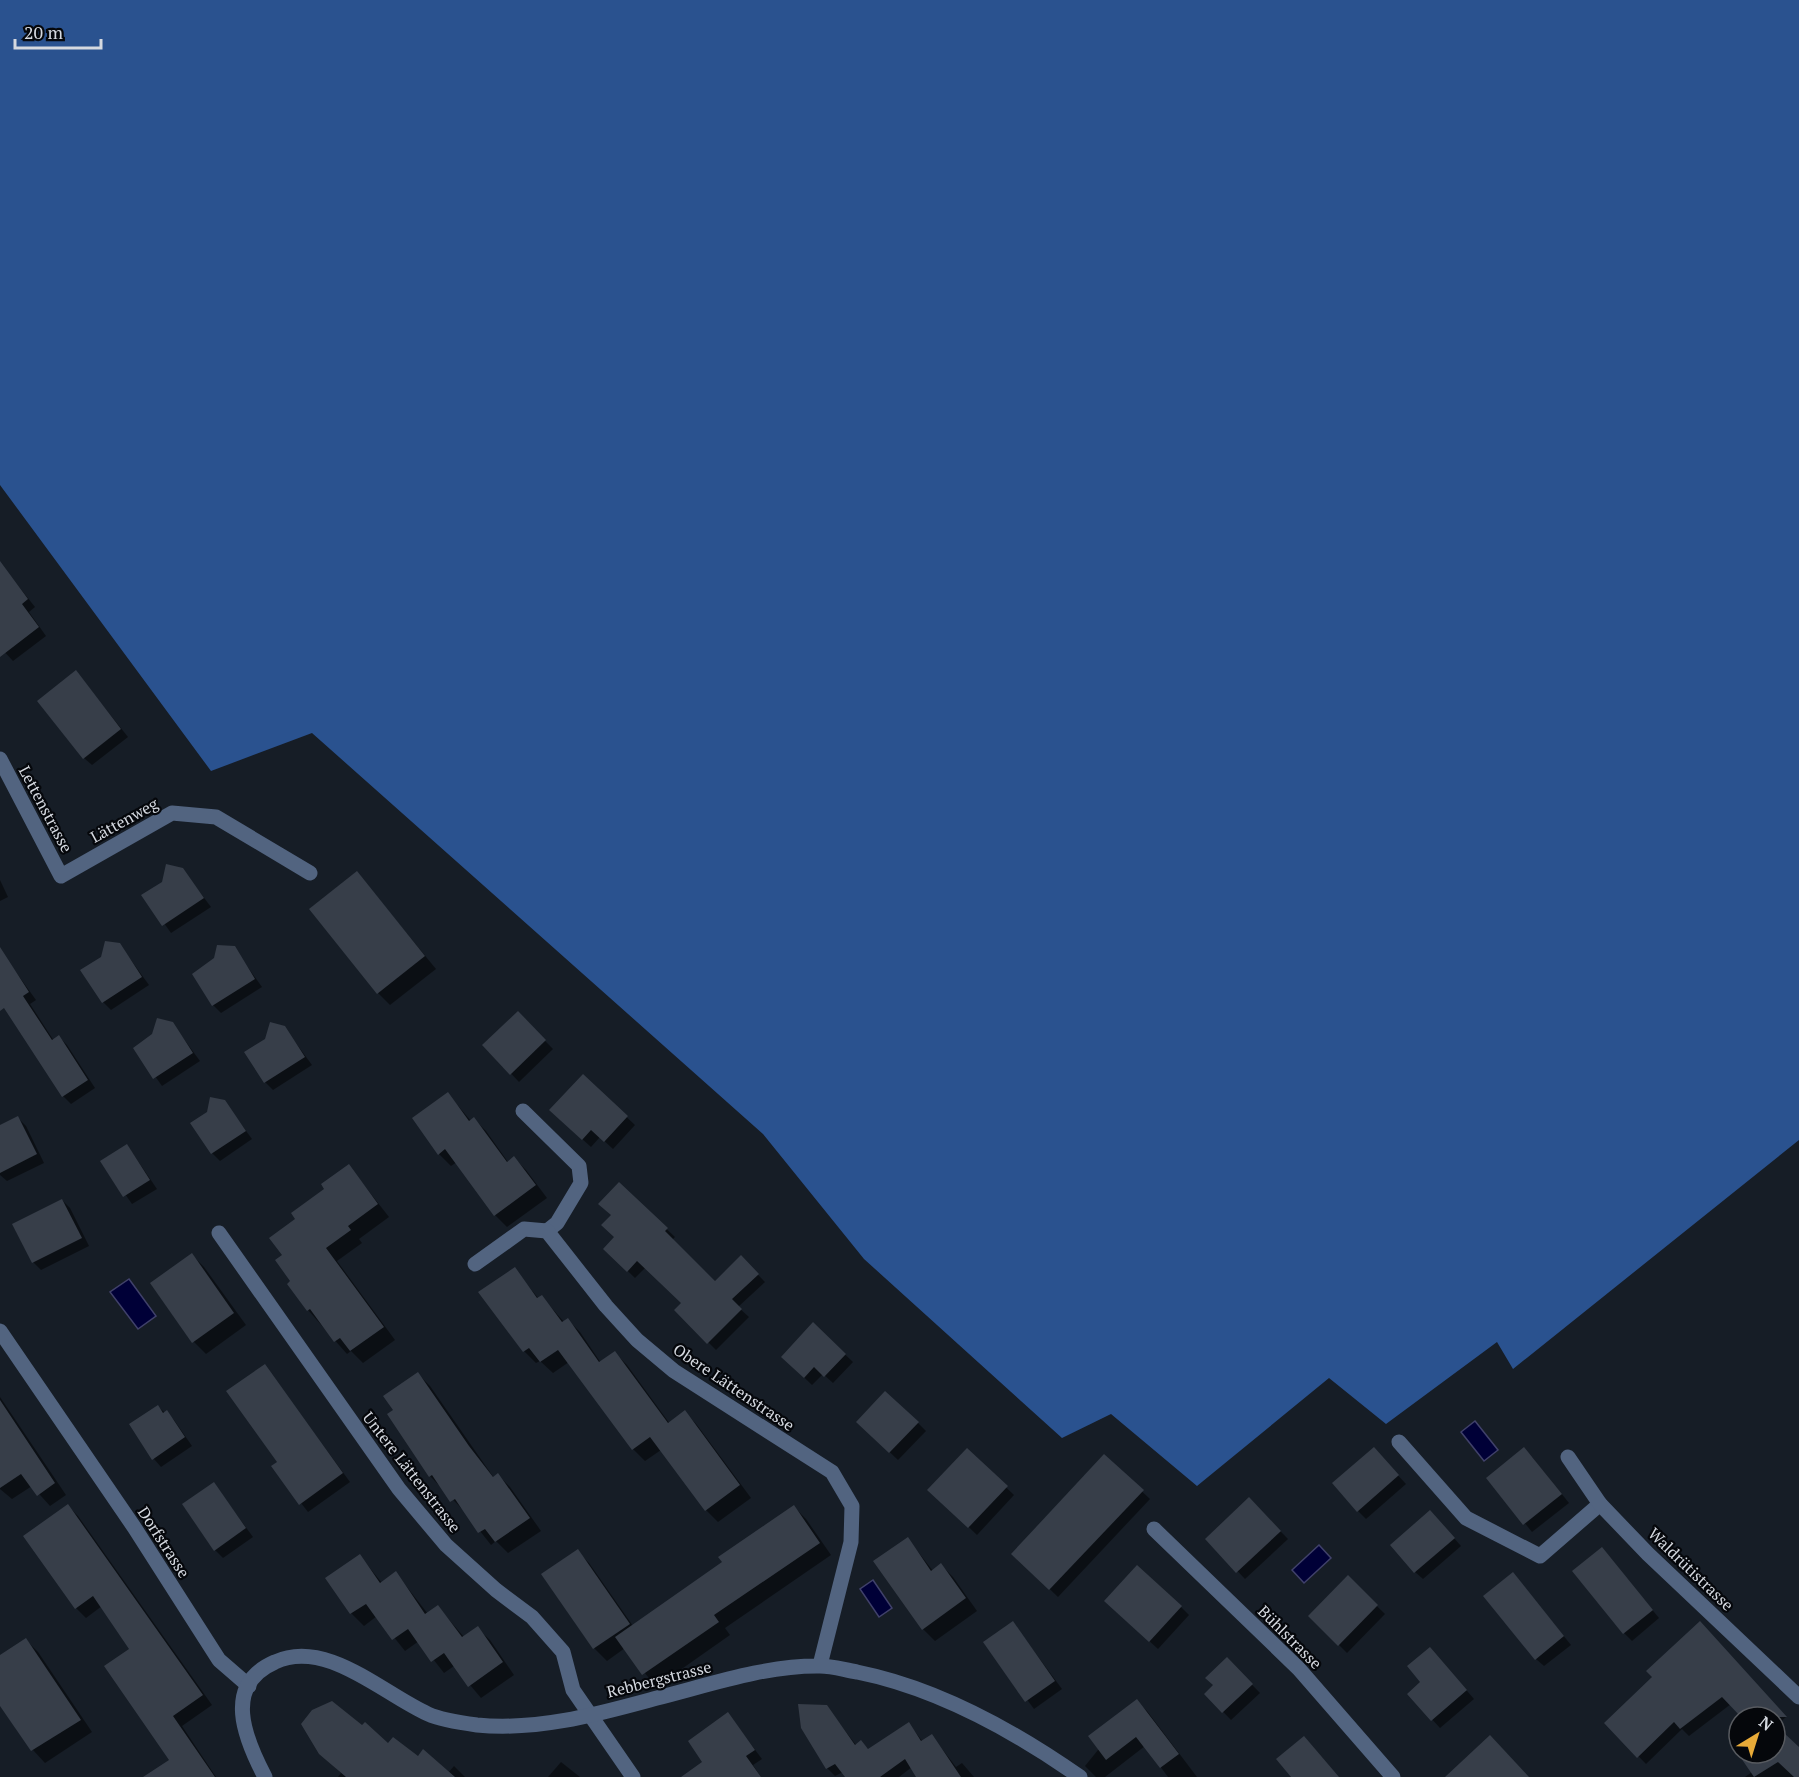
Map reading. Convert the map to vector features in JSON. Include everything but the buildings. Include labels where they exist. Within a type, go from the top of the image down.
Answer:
[{"type":"street","name":"Lettenstrasse","points":[[0,759],[61,876]]},
{"type":"street","name":"Lättenweg","points":[[61,876],[172,813],[216,817],[310,873]]},
{"type":"street","points":[[475,1264],[524,1229],[547,1231],[557,1223],[581,1183],[579,1166],[523,1111]]},
{"type":"street","name":"Obere Lättenstrasse","points":[[547,1231],[606,1306],[637,1340],[674,1371],[832,1472],[852,1506],[851,1542],[820,1665]]},
{"type":"street","name":"Untere Lättenstrasse","points":[[219,1233],[399,1489],[446,1545],[496,1590],[532,1617],[563,1652],[573,1690],[633,1777]]},
{"type":"street","name":"Dorfstrasse","points":[[0,1331],[134,1527],[219,1660],[249,1686]]},
{"type":"street","points":[[1399,1442],[1466,1518],[1540,1556],[1600,1504]]},
{"type":"street","name":"Waldrütistrasse","points":[[1568,1457],[1600,1504],[1648,1554],[1799,1697]]},
{"type":"street","name":"Bühlstrasse","points":[[1154,1529],[1299,1669],[1394,1777]]},
{"type":"street","name":"Rebbergstrasse","points":[[249,1686],[257,1671],[274,1662],[290,1656],[312,1656],[330,1660],[430,1715],[477,1725],[541,1726],[773,1670],[820,1665],[891,1679],[961,1706],[1080,1777]]},
{"type":"street","points":[[249,1686],[241,1710],[244,1730],[265,1777]]},
{"type":"shaded area","points":[[0,0],[1799,0],[1799,1140],[1513,1369],[1497,1342],[1386,1424],[1329,1378],[1197,1486],[1111,1414],[1062,1438],[864,1259],[763,1134],[312,733],[211,771],[0,485]]},
{"type":"shaded area","points":[[129,1279],[156,1316],[138,1329],[110,1292]]},
{"type":"shaded area","points":[[1475,1421],[1498,1450],[1484,1461],[1461,1432]]},
{"type":"shaded area","points":[[1319,1545],[1331,1558],[1304,1583],[1292,1570]]},
{"type":"shaded area","points":[[873,1580],[892,1608],[879,1617],[860,1589]]}]
